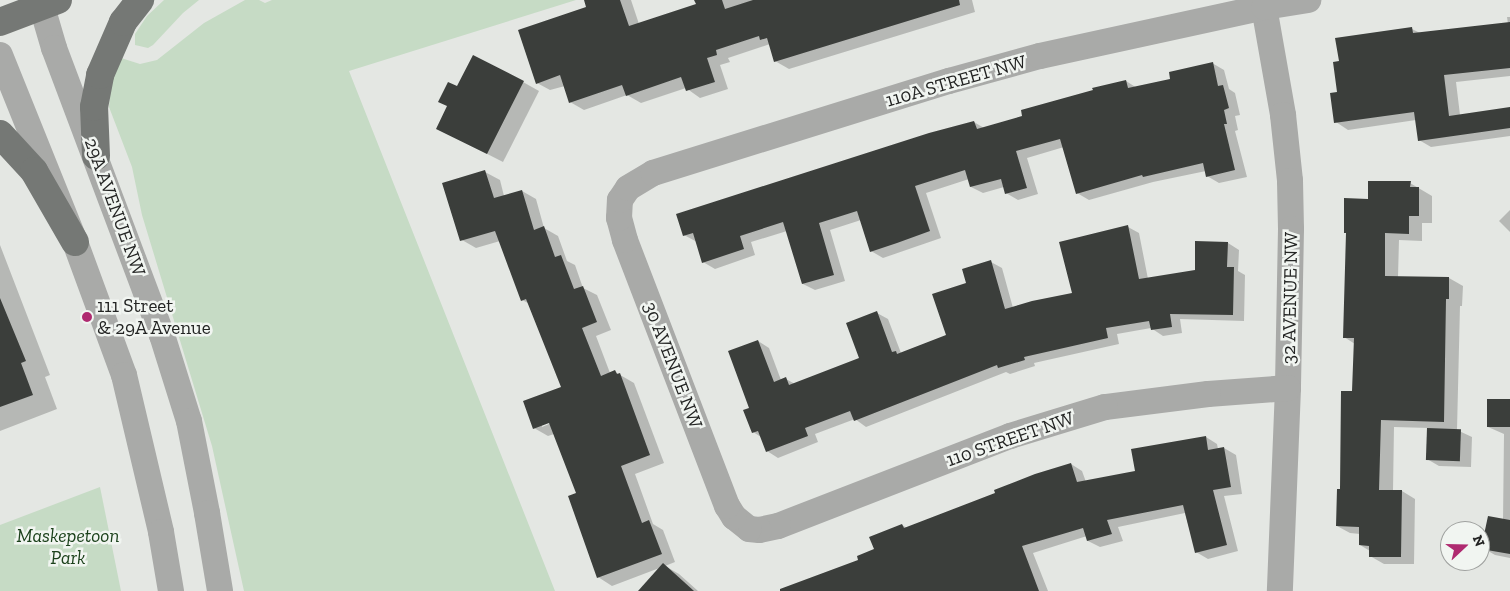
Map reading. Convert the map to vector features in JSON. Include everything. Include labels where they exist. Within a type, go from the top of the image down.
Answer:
[{"type":"main road","points":[[96,156],[94,106],[100,75],[123,22],[140,0]]},
{"type":"main road","points":[[0,22],[47,2]]},
{"type":"main road","points":[[0,134],[34,171],[75,242]]},
{"type":"street","name":"110A STREET NW","points":[[620,200],[628,188],[653,173],[949,82],[1040,56],[1264,7],[1308,0]]},
{"type":"street","name":"29A AVENUE NW","points":[[47,2],[54,48],[162,335],[189,421],[220,591]]},
{"type":"street","name":"32 AVENUE NW","points":[[1264,7],[1283,115],[1290,180],[1288,388],[1280,591]]},
{"type":"street","points":[[0,56],[75,242],[113,343],[131,402],[161,532],[170,591]]},
{"type":"street","name":"30 AVENUE NW","points":[[620,200],[619,218],[629,249],[727,506],[734,517],[743,524]]},
{"type":"street","name":"110 STREET NW","points":[[743,524],[749,529],[760,530],[778,526],[1010,436],[1105,407],[1208,394],[1288,388]]},
{"type":"green space","points":[[164,0],[199,0],[183,13],[153,45],[148,48],[135,45],[135,34],[147,16]]},
{"type":"green space","points":[[245,0],[259,0],[265,3],[272,0],[576,0],[349,71],[555,591],[244,591],[212,446],[142,215],[132,167],[109,107],[111,83],[121,58],[140,64],[157,60],[204,23]]},
{"type":"green space","name":"Maskepetoon Park","points":[[100,487],[121,591],[0,591],[0,525]]},
{"type":"building","points":[[584,0],[620,0],[629,26],[696,4],[694,0],[722,0],[725,9],[753,0],[959,0],[960,5],[774,62],[767,38],[760,40],[759,36],[716,50],[717,55],[707,58],[715,82],[686,91],[681,77],[626,96],[622,85],[569,103],[560,75],[536,84],[518,30],[586,7]]},
{"type":"building","points":[[1510,22],[1510,68],[1444,75],[1449,116],[1510,107],[1510,128],[1418,141],[1414,112],[1334,123],[1330,93],[1337,92],[1333,62],[1339,61],[1335,38],[1412,27],[1413,33]]},
{"type":"building","points":[[473,55],[524,81],[487,154],[436,129],[447,106],[438,102],[448,82],[457,86]]},
{"type":"building","points":[[1213,62],[1218,86],[1223,85],[1229,108],[1224,110],[1227,124],[1224,124],[1235,170],[1206,177],[1203,163],[1143,177],[1142,175],[1076,194],[1060,139],[1016,151],[1027,188],[1005,194],[1001,179],[970,187],[965,170],[915,186],[930,231],[897,243],[870,252],[857,211],[819,223],[834,275],[802,284],[783,222],[740,236],[744,249],[702,263],[693,233],[683,236],[676,214],[929,133],[974,121],[977,129],[1022,116],[1021,110],[1093,90],[1092,88],[1126,80],[1128,88],[1170,79],[1169,72]]},
{"type":"building","points":[[485,170],[494,198],[522,190],[534,230],[544,226],[555,257],[561,255],[574,289],[583,286],[597,322],[582,328],[601,376],[615,370],[617,374],[620,373],[650,455],[621,466],[642,523],[649,520],[662,554],[597,578],[568,496],[576,493],[549,423],[533,429],[523,401],[561,387],[526,299],[521,301],[495,231],[460,241],[442,183]]},
{"type":"building","points":[[1368,181],[1411,181],[1410,187],[1419,187],[1419,216],[1409,216],[1409,234],[1385,233],[1385,276],[1449,277],[1449,299],[1446,299],[1444,422],[1381,420],[1379,490],[1402,490],[1401,557],[1369,557],[1369,546],[1359,545],[1359,527],[1336,526],[1337,489],[1340,489],[1341,391],[1352,391],[1354,338],[1343,338],[1346,233],[1344,233],[1344,198],[1368,199]]},
{"type":"building","points":[[1128,225],[1139,279],[1195,270],[1195,241],[1228,242],[1227,267],[1234,267],[1233,315],[1170,314],[1172,327],[1151,330],[1149,321],[1106,328],[1108,338],[1024,357],[1025,360],[998,368],[997,365],[854,421],[850,411],[805,428],[808,436],[766,452],[758,431],[752,433],[743,410],[749,408],[728,351],[758,340],[774,382],[786,377],[789,385],[859,358],[846,323],[877,311],[892,352],[896,351],[897,354],[946,335],[932,294],[966,283],[962,269],[991,260],[1005,309],[1032,301],[1072,293],[1059,242]]},
{"type":"building","points":[[0,298],[26,361],[21,363],[33,395],[0,407]]},
{"type":"building","points":[[1487,399],[1510,399],[1510,427],[1487,427]]},
{"type":"building","points":[[1427,428],[1461,429],[1460,461],[1426,460]]},
{"type":"building","points":[[1206,436],[1208,450],[1224,447],[1231,487],[1213,490],[1227,545],[1195,553],[1183,505],[1107,520],[1112,534],[1087,541],[1083,528],[1022,546],[1039,591],[780,591],[780,589],[858,560],[857,556],[874,549],[869,537],[902,524],[904,528],[995,493],[994,490],[1035,474],[1071,463],[1077,482],[1135,471],[1131,449]]},
{"type":"building","points":[[1488,516],[1510,520],[1510,554],[1490,551],[1490,521],[1487,521]]},
{"type":"building","points":[[663,563],[694,591],[638,591]]},
{"type":"place","name":"111 Street & 29A Avenue","points":[[87,317]]}]
